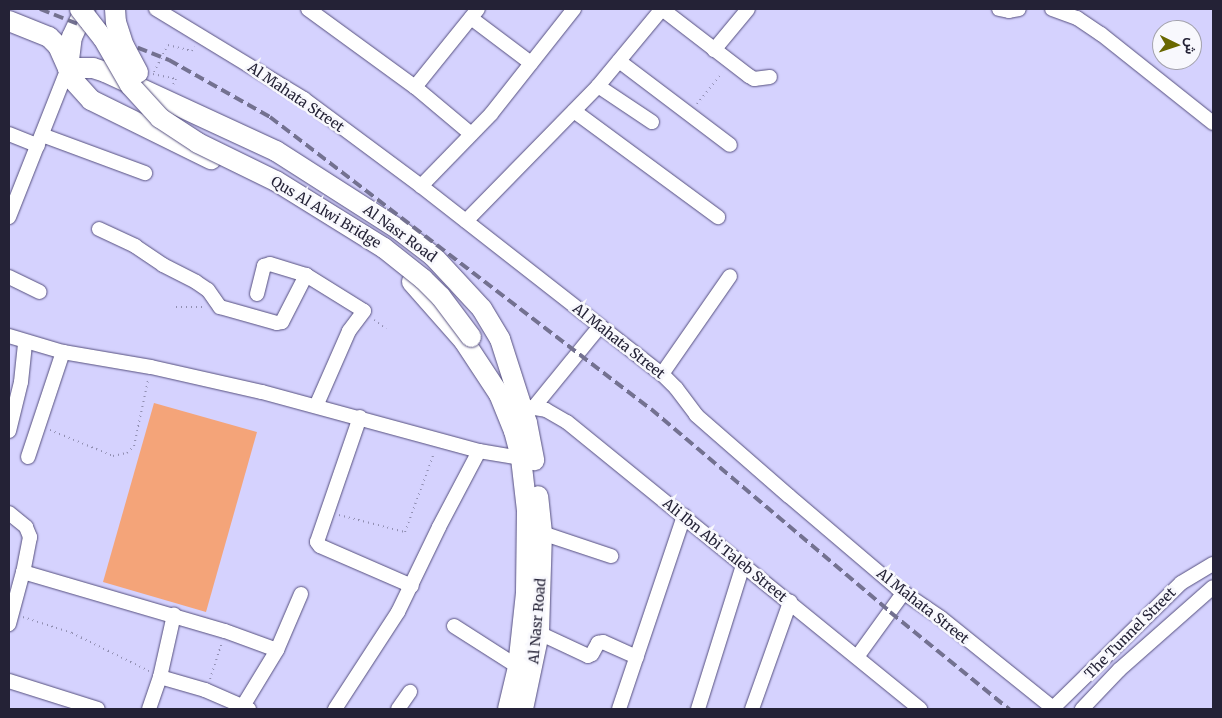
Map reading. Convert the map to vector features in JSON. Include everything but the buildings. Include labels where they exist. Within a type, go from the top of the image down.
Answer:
[{"type":"street","name":"Qus Al Alwi Bridge","points":[[80,9],[103,38],[130,85],[160,118],[198,143],[276,182],[384,248],[435,291],[476,333],[505,387],[516,418],[521,458]]},
{"type":"street","points":[[9,217],[68,68],[72,37],[85,9]]},
{"type":"street","name":"Qus Al Alwi Bridge","points":[[115,9],[116,22],[124,46],[135,68],[149,88],[166,106],[192,125],[282,171],[390,238],[437,277],[476,333],[514,380]]},
{"type":"street","name":"Al Mahata Street","points":[[156,9],[289,89],[421,186],[662,374],[705,423],[904,592],[941,618],[1052,709]]},
{"type":"street","points":[[308,9],[415,87],[471,134]]},
{"type":"street","points":[[421,186],[491,114],[574,9]]},
{"type":"street","points":[[466,221],[598,86],[662,9],[730,63],[754,79],[770,77]]},
{"type":"street","points":[[714,50],[748,9]]},
{"type":"street","points":[[999,9],[1009,11],[1019,9]]},
{"type":"street","points":[[1052,9],[1078,18],[1102,34],[1213,122]]},
{"type":"street","points":[[415,87],[475,13],[531,63]]},
{"type":"street","name":"Al Nasr Road","points":[[9,22],[49,37],[58,46],[73,80],[91,100],[269,188],[376,254],[413,283],[464,341],[499,394],[514,431],[521,458],[527,511],[524,630],[508,709]]},
{"type":"street","points":[[618,61],[730,145]]},
{"type":"street","name":"Al Nasr Road","points":[[68,68],[93,68],[105,72],[276,151],[398,229],[443,266],[482,309],[500,339],[514,380],[528,406],[536,470],[542,533],[539,633],[524,709]]},
{"type":"street","points":[[598,86],[652,122]]},
{"type":"street","points":[[574,111],[718,217]]},
{"type":"street","points":[[9,134],[40,140],[145,173]]},
{"type":"street","points":[[99,229],[135,246],[163,265],[196,282],[208,290],[220,307],[277,323],[282,322],[306,275]]},
{"type":"street","points":[[257,294],[264,266],[270,264],[306,275],[364,311],[349,331],[316,406]]},
{"type":"street","points":[[662,374],[730,276]]},
{"type":"street","points":[[9,277],[40,292]]},
{"type":"street","points":[[528,406],[600,326]]},
{"type":"street","points":[[9,336],[25,343],[63,352],[151,367],[360,417],[479,451],[521,458]]},
{"type":"street","points":[[9,431],[21,382],[25,343]]},
{"type":"street","points":[[28,457],[63,352]]},
{"type":"street","name":"Ali Ibn Abi Taleb Street","points":[[528,406],[546,410],[567,422],[920,709]]},
{"type":"street","points":[[360,417],[318,544],[412,586]]},
{"type":"street","points":[[336,709],[412,586],[439,527],[479,451]]},
{"type":"street","points":[[9,513],[28,531],[30,537],[23,572],[10,618]]},
{"type":"street","points":[[619,709],[684,516]]},
{"type":"street","points":[[542,533],[611,556]]},
{"type":"street","name":"The Tunnel Street","points":[[1052,709],[1181,583],[1213,564]]},
{"type":"street","points":[[698,709],[743,565]]},
{"type":"street","points":[[23,572],[174,615],[226,631],[277,650]]},
{"type":"street","name":"The Tunnel Street","points":[[1082,709],[1119,670],[1213,587]]},
{"type":"street","points":[[857,656],[904,592]]},
{"type":"street","points":[[160,677],[239,707],[277,650],[301,594]]},
{"type":"street","points":[[752,709],[790,602]]},
{"type":"street","points":[[149,709],[160,677],[174,615]]},
{"type":"street","points":[[454,626],[518,667]]},
{"type":"street","points":[[539,633],[588,656],[592,654],[598,644],[603,642],[637,657]]},
{"type":"street","points":[[9,681],[98,709]]},
{"type":"street","points":[[398,709],[410,692]]},
{"type":"path","points":[[176,79],[153,74],[168,45],[192,51]]},
{"type":"path","points":[[689,113],[730,63]]},
{"type":"path","points":[[176,307],[220,307]]},
{"type":"path","points":[[364,311],[386,329]]},
{"type":"path","points":[[38,426],[81,441],[113,456],[126,453],[134,446],[151,367]]},
{"type":"path","points":[[328,512],[405,532],[439,439]]},
{"type":"path","points":[[10,618],[72,633],[160,677]]},
{"type":"path","points":[[215,665],[226,631]]},
{"type":"shaded area","points":[[154,403],[257,432],[206,612],[103,582]]},
{"type":"railway","points":[[40,9],[169,60],[270,117],[651,409],[890,612],[1009,709]]}]
